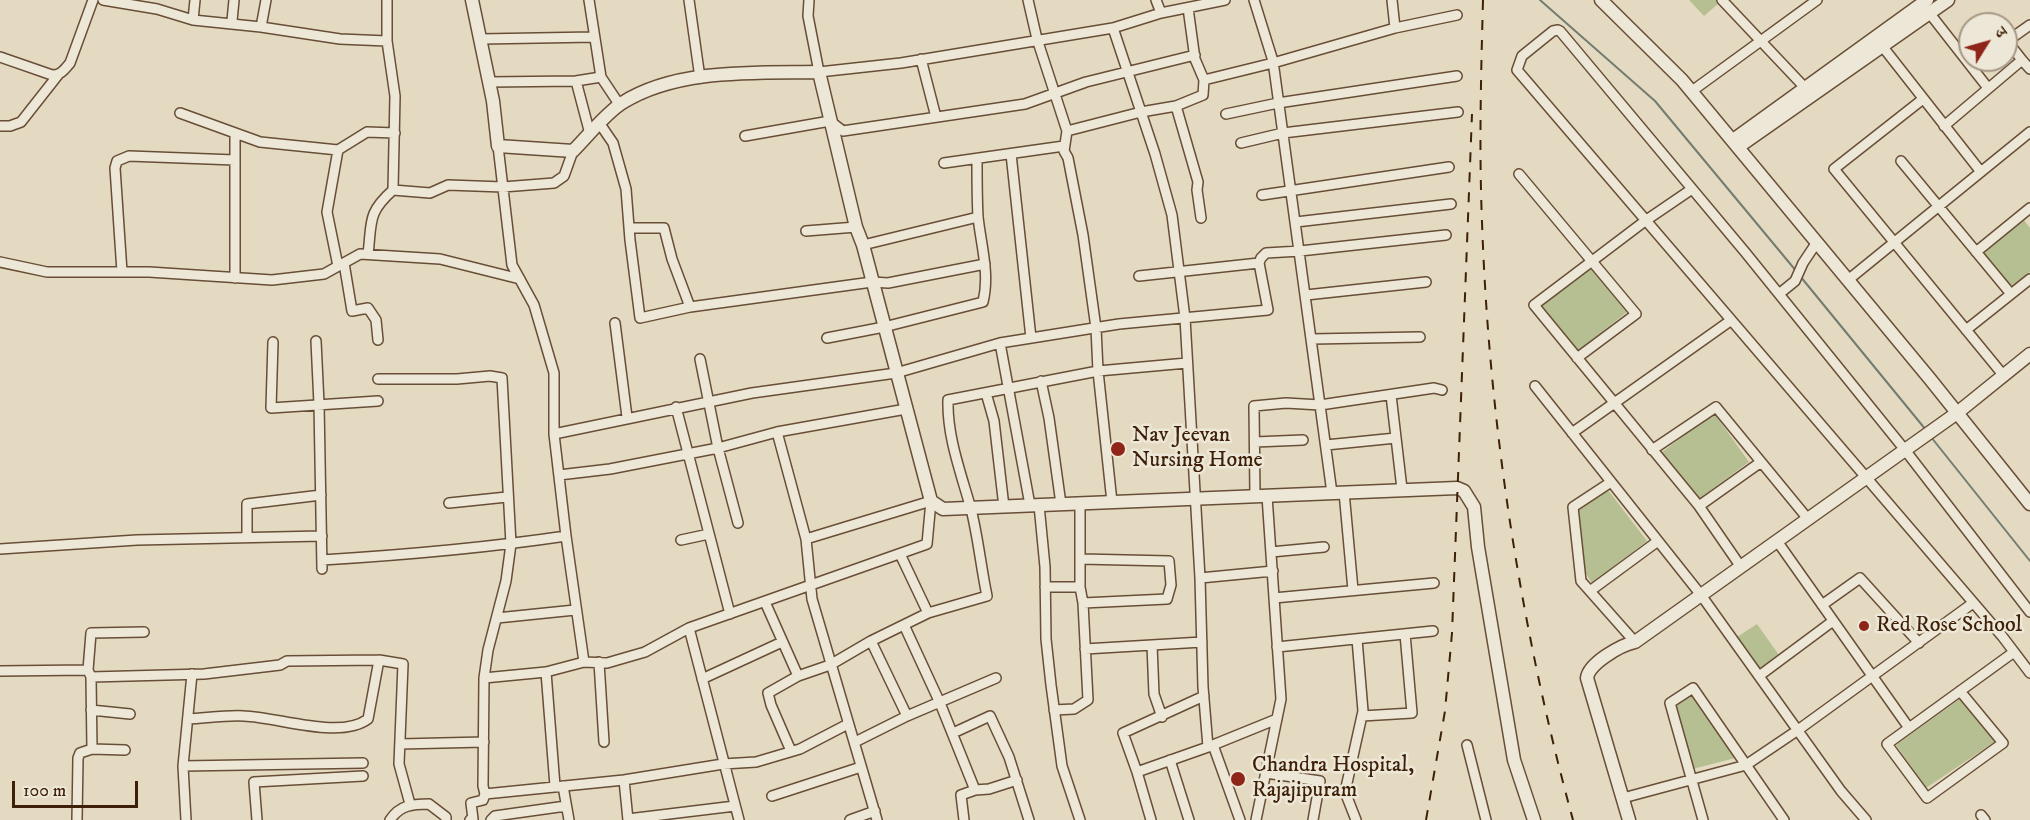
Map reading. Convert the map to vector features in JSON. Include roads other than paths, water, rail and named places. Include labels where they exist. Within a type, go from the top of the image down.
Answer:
[{"type":"street","points":[[0,126],[10,126],[21,122],[70,63],[93,0]]},
{"type":"street","points":[[103,0],[157,5],[193,20],[340,39],[387,41]]},
{"type":"street","points":[[193,20],[195,0]]},
{"type":"street","points":[[232,21],[234,0]]},
{"type":"street","points":[[261,27],[266,0]]},
{"type":"street","points":[[368,254],[372,213],[393,190],[395,96],[387,41],[387,0]]},
{"type":"street","points":[[472,0],[489,82],[512,266],[534,305],[554,373],[554,434],[575,610],[584,662]]},
{"type":"street","points":[[589,0],[601,77],[619,104]]},
{"type":"street","points":[[689,0],[700,78]]},
{"type":"street","points":[[484,678],[546,672],[584,662],[607,663],[645,652],[689,628],[927,544],[931,501],[863,245],[856,227],[830,121],[808,16],[809,0]]},
{"type":"street","points":[[1028,0],[1037,39],[1067,131],[1064,146],[1083,236],[1096,328],[1098,371],[1112,502]]},
{"type":"street","points":[[1156,0],[1161,14]]},
{"type":"street","points":[[393,190],[430,193],[448,185],[502,187],[554,183],[564,176],[573,151],[619,104],[646,90],[714,74],[819,72],[921,59],[1113,28],[1206,2],[1225,0]]},
{"type":"street","points":[[1254,0],[1273,63],[1326,445],[1338,492],[1353,590]]},
{"type":"street","points":[[1392,0],[1395,28]]},
{"type":"street","points":[[1601,0],[1692,91],[2030,504]]},
{"type":"street","points":[[1722,0],[1809,92]]},
{"type":"street","points":[[1692,91],[1817,0]]},
{"type":"street","points":[[1736,144],[1926,5],[1948,0]]},
{"type":"street","points":[[1926,5],[1958,43]]},
{"type":"street","points":[[1067,131],[1141,112],[1176,106],[1203,95],[1204,80],[1195,55],[1188,8]]},
{"type":"street","points":[[1204,80],[1395,28],[1457,15]]},
{"type":"street","points":[[1113,28],[1172,215],[1185,318],[1200,578],[1204,696],[1211,746],[1240,820]]},
{"type":"street","points":[[2030,612],[1905,450],[1779,294],[1560,31],[1553,31],[1522,56],[1517,70],[1973,603],[2030,673]]},
{"type":"street","points":[[481,39],[594,37]]},
{"type":"street","points":[[1878,42],[1981,172]]},
{"type":"street","points":[[744,136],[830,121],[843,131],[1025,104],[1086,82],[1195,55]]},
{"type":"street","points":[[2018,55],[2030,69]]},
{"type":"street","points":[[0,57],[58,75]]},
{"type":"street","points":[[921,59],[936,117]]},
{"type":"street","points":[[1944,126],[2022,60]]},
{"type":"street","points":[[1980,72],[1988,88]]},
{"type":"street","points":[[1226,114],[1278,103],[1457,76]]},
{"type":"street","points":[[489,82],[576,81],[601,77]]},
{"type":"street","points":[[576,81],[590,134]]},
{"type":"street","points":[[1923,99],[1834,169],[2004,376]]},
{"type":"street","points":[[1176,106],[1198,182],[1201,218]]},
{"type":"street","points":[[1241,143],[1282,133],[1458,112]]},
{"type":"street","points":[[180,113],[260,142],[338,150],[367,132],[395,133]]},
{"type":"street","points":[[600,124],[614,143],[626,189],[640,318],[690,307],[872,282],[888,283],[985,264]]},
{"type":"street","points":[[1848,280],[2030,132]]},
{"type":"street","points":[[235,134],[235,278]]},
{"type":"street","points":[[498,146],[573,151]]},
{"type":"street","points":[[944,163],[1064,146]]},
{"type":"street","points":[[338,150],[327,212],[352,311],[368,308],[376,320],[378,340]]},
{"type":"street","points":[[1011,154],[1031,338]]},
{"type":"street","points":[[122,272],[115,168],[117,161],[129,156],[235,160]]},
{"type":"street","points":[[827,338],[884,327],[983,302],[985,264],[978,217],[977,160]]},
{"type":"street","points":[[1901,161],[2011,294]]},
{"type":"street","points":[[1262,195],[1449,167]]},
{"type":"street","points":[[1519,174],[1636,314],[1577,358]]},
{"type":"street","points":[[1692,189],[1645,221],[1534,305],[1699,506],[1741,567]]},
{"type":"street","points":[[1296,222],[1451,204]]},
{"type":"street","points":[[1976,252],[2028,213]]},
{"type":"street","points":[[863,245],[978,217]]},
{"type":"street","points":[[806,231],[856,227]]},
{"type":"street","points":[[630,228],[664,228],[690,307]]},
{"type":"street","points":[[554,434],[709,401],[896,373],[1000,343],[1096,328],[1268,310],[1259,263],[1266,253],[1446,235]]},
{"type":"street","points":[[1779,294],[1795,281],[1803,263],[1817,242]]},
{"type":"street","points":[[0,262],[47,272],[122,272],[282,279],[324,274],[360,254],[368,254],[440,259],[520,279]]},
{"type":"street","points":[[1139,276],[1259,263]]},
{"type":"street","points":[[1966,330],[2030,279]]},
{"type":"street","points":[[1306,295],[1426,282]]},
{"type":"street","points":[[1572,433],[1731,321]]},
{"type":"street","points":[[615,323],[627,417]]},
{"type":"street","points":[[1312,339],[1420,337]]},
{"type":"street","points":[[316,341],[322,565],[566,536]]},
{"type":"street","points":[[273,342],[271,408],[378,401]]},
{"type":"street","points":[[1000,343],[1035,505],[1045,567],[1046,639],[1062,766],[1080,820]]},
{"type":"street","points":[[1629,820],[1587,678],[1591,668],[1619,646],[1635,642],[1957,414],[2030,354]]},
{"type":"street","points":[[700,359],[718,448],[738,523]]},
{"type":"street","points":[[790,751],[768,693],[798,676],[830,665],[871,641],[928,613],[987,596],[970,508],[950,432],[948,400],[1098,371],[1187,363]]},
{"type":"street","points":[[378,379],[457,379],[490,376],[502,378],[511,544],[506,580],[488,650],[484,678],[485,794],[483,800],[471,803],[473,819],[470,820]]},
{"type":"street","points":[[1041,381],[1049,418],[1061,504]]},
{"type":"street","points":[[1535,387],[1701,595],[1841,791],[1866,820]]},
{"type":"street","points":[[1256,820],[1281,699],[1273,571],[1261,497],[1254,406],[1287,403],[1320,405],[1434,388],[1442,390]]},
{"type":"street","points":[[986,393],[994,421],[1004,507]]},
{"type":"street","points":[[1391,395],[1402,489]]},
{"type":"street","points":[[676,407],[730,614]]},
{"type":"street","points":[[1652,450],[1716,407],[1808,519]]},
{"type":"street","points":[[559,475],[610,469],[718,448],[777,432],[906,409]]},
{"type":"street","points":[[777,432],[806,539],[812,599],[876,816],[850,820]]},
{"type":"street","points":[[1326,445],[1396,438]]},
{"type":"street","points":[[1255,442],[1303,440]]},
{"type":"street","points":[[1699,506],[1761,462]]},
{"type":"street","points":[[1611,482],[1573,507],[1581,580],[1635,642]]},
{"type":"street","points":[[931,501],[942,509],[1196,500],[1402,489],[1457,488],[1464,491],[1474,507],[1478,547],[1514,760],[1534,820]]},
{"type":"street","points":[[247,537],[247,504],[321,495]]},
{"type":"street","points":[[449,503],[507,497]]},
{"type":"street","points":[[806,539],[931,501]]},
{"type":"street","points":[[1054,710],[1074,709],[1088,700],[1083,603],[1080,587],[1080,504]]},
{"type":"street","points":[[681,540],[709,534]]},
{"type":"street","points":[[0,549],[138,540],[322,536]]},
{"type":"street","points":[[1590,591],[1658,541]]},
{"type":"street","points":[[1777,541],[1910,728]]},
{"type":"street","points":[[1271,552],[1324,548]]},
{"type":"street","points":[[900,554],[928,613]]},
{"type":"street","points":[[1081,559],[1169,561],[1172,585],[1167,600],[1083,603]]},
{"type":"street","points":[[1200,578],[1273,571]]},
{"type":"street","points":[[1822,605],[1860,578],[1918,644]]},
{"type":"street","points":[[1274,598],[1434,583]]},
{"type":"street","points":[[1045,587],[1080,587]]},
{"type":"street","points":[[765,602],[798,676]]},
{"type":"street","points":[[1623,798],[1746,765],[1973,603]]},
{"type":"street","points":[[497,618],[575,610]]},
{"type":"street","points":[[1759,676],[1833,621]]},
{"type":"street","points":[[903,626],[940,703],[975,790]]},
{"type":"street","points":[[689,628],[739,820]]},
{"type":"street","points":[[1277,647],[1432,631]]},
{"type":"street","points":[[92,749],[89,674],[92,633],[144,632]]},
{"type":"street","points":[[1362,716],[1412,713],[1405,634]]},
{"type":"street","points":[[1356,820],[1345,792],[1362,716],[1357,639]]},
{"type":"street","points":[[871,641],[907,716]]},
{"type":"street","points":[[702,679],[782,642]]},
{"type":"street","points":[[1085,649],[1202,642]]},
{"type":"street","points":[[1152,645],[1154,694],[1162,717]]},
{"type":"street","points":[[1960,691],[2003,743],[1927,798],[1887,744],[1910,728],[1960,691],[2014,652]]},
{"type":"street","points":[[0,670],[89,674],[192,674],[280,665],[287,661],[379,660],[403,664],[399,764],[410,804]]},
{"type":"street","points":[[188,719],[245,716],[316,727],[359,726],[368,719],[379,660]]},
{"type":"street","points":[[599,662],[604,742]]},
{"type":"street","points":[[546,672],[559,786],[569,820]]},
{"type":"street","points":[[186,820],[183,766],[192,674]]},
{"type":"street","points":[[855,742],[907,716],[996,678]]},
{"type":"street","points":[[1703,820],[1670,703],[1693,688],[1784,820]]},
{"type":"street","points":[[1151,820],[1123,733],[1204,696]]},
{"type":"street","points":[[91,710],[130,714]]},
{"type":"street","points":[[953,733],[990,716],[1017,780],[1029,820]]},
{"type":"street","points":[[1137,772],[1211,746],[1277,719]]},
{"type":"street","points":[[485,794],[624,780],[723,764],[756,762],[790,751],[848,724]]},
{"type":"street","points":[[400,744],[484,742]]},
{"type":"street","points":[[1467,745],[1486,820]]},
{"type":"street","points":[[78,820],[78,758],[80,753],[92,749],[125,750]]},
{"type":"street","points":[[1170,760],[1189,820]]},
{"type":"street","points":[[183,766],[363,763]]},
{"type":"street","points":[[253,764],[257,820]]},
{"type":"street","points":[[772,796],[861,767]]},
{"type":"street","points":[[1266,773],[1320,781],[1313,820]]},
{"type":"street","points":[[254,782],[363,776]]},
{"type":"street","points":[[624,780],[628,820],[735,806]]},
{"type":"street","points":[[964,820],[961,795],[1017,780]]},
{"type":"street","points":[[390,820],[396,810],[410,804],[429,804],[446,817],[446,820]]},
{"type":"street","points":[[491,820],[495,816],[566,806]]},
{"type":"waterway","points":[[1540,0],[1655,101],[1797,272]]},
{"type":"waterway","points":[[1800,276],[1926,430]]},
{"type":"waterway","points":[[1931,437],[2030,561]]},
{"type":"railway","points":[[1483,0],[1480,139],[1482,222],[1492,373],[1500,448],[1510,524],[1537,673],[1573,820]]},
{"type":"railway","points":[[1426,820],[1445,711],[1452,633],[1472,114]]},
{"type":"place","name":"Nav Jeevan Nursing Home","points":[[1118,449]]},
{"type":"place","name":"Red Rose School","points":[[1864,626]]},
{"type":"place","name":"Chandra Hospital, Rajajipuram","points":[[1238,779]]}]
